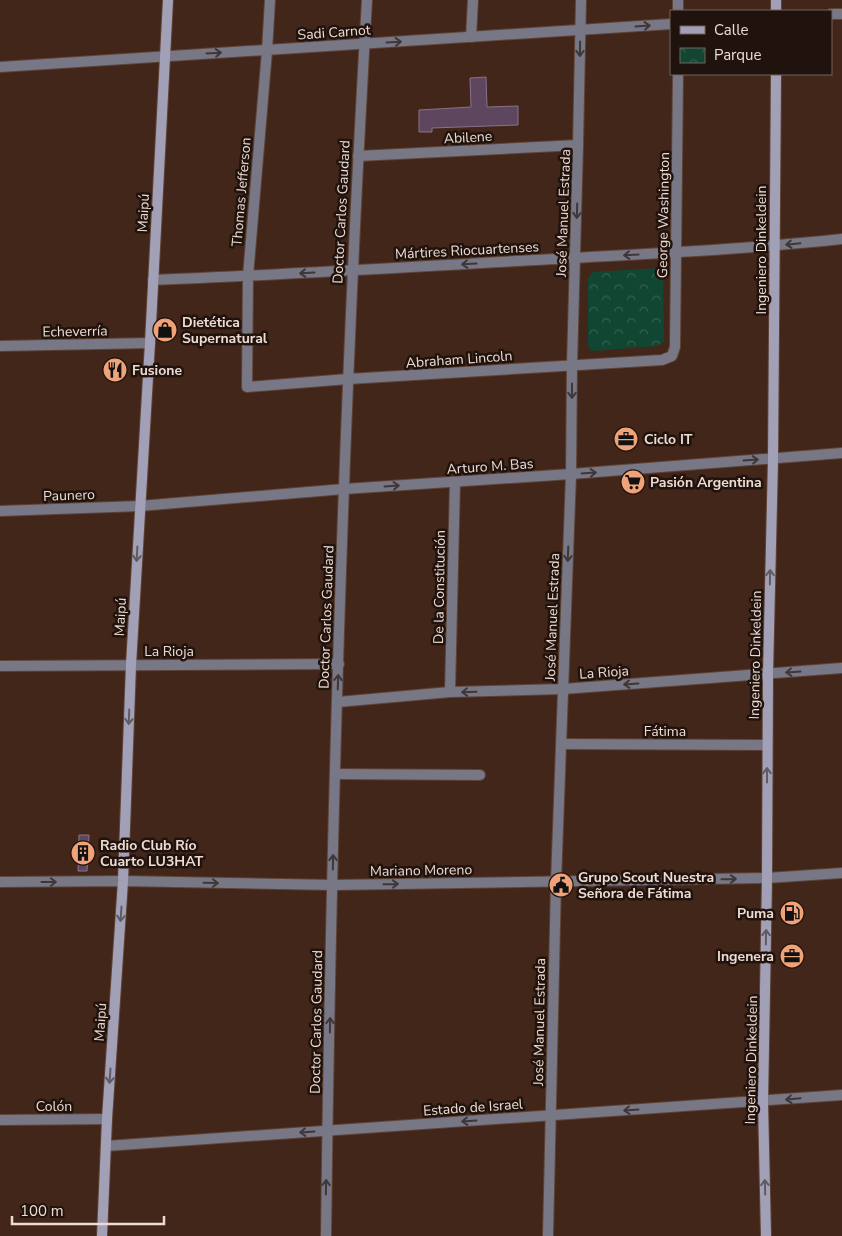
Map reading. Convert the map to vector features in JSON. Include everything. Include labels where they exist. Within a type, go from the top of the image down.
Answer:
[{"type":"main road","name":"Maipú","points":[[102,1236],[107,1119],[123,881],[131,665],[168,0]]},
{"type":"main road","name":"Ingeniero Dinkeldein","points":[[766,1236],[763,1102],[768,878],[767,745],[776,75]]},
{"type":"street","name":"Thomas Jefferson","points":[[247,387],[248,276],[270,0]]},
{"type":"street","name":"Doctor Carlos Gaudard","points":[[326,1236],[335,774],[344,489],[352,270],[367,0]]},
{"type":"street","points":[[471,37],[473,0]]},
{"type":"street","name":"José Manuel Estrada","points":[[548,1236],[556,882],[572,474],[572,366],[581,0]]},
{"type":"street","name":"Sadi Carnot","points":[[0,67],[670,24]]},
{"type":"street","name":"George Washington","points":[[672,356],[675,347],[678,75]]},
{"type":"street","name":"Abilene","points":[[358,156],[578,146]]},
{"type":"street","name":"Mártires Riocuartenses","points":[[153,280],[676,252],[775,246],[842,239]]},
{"type":"street","name":"Echeverría","points":[[0,346],[150,343]]},
{"type":"street","name":"Abraham Lincoln","points":[[247,387],[662,360],[672,356]]},
{"type":"street","name":"Arturo M. Bas","points":[[140,506],[344,489],[842,453]]},
{"type":"street","name":"De la Constitución","points":[[450,692],[455,482]]},
{"type":"street","name":"Paunero","points":[[0,511],[140,506]]},
{"type":"street","name":"La Rioja","points":[[0,666],[339,664]]},
{"type":"street","name":"La Rioja","points":[[338,702],[450,692],[563,689],[842,668]]},
{"type":"street","name":"Fátima","points":[[562,744],[767,745]]},
{"type":"street","points":[[335,774],[480,775]]},
{"type":"street","name":"Mariano Moreno","points":[[0,882],[123,881],[333,885],[768,878],[842,873]]},
{"type":"street","name":"Estado de Israel","points":[[106,1146],[763,1102],[842,1095]]},
{"type":"street","name":"Colón","points":[[0,1120],[107,1119]]},
{"type":"green space","points":[[658,268],[663,275],[664,342],[657,346],[593,351],[588,347],[588,278],[593,272]]},
{"type":"building","points":[[486,77],[487,107],[518,106],[518,125],[432,128],[432,132],[419,132],[419,110],[471,107],[470,78]]},
{"type":"building","name":"Radio Club Río Cuarto LU3HAT","points":[[79,835],[89,835],[87,871],[78,871]]},
{"type":"place","name":"Dietética Supernatural","points":[[165,330]]},
{"type":"place","name":"Fusione","points":[[115,370]]},
{"type":"place","name":"Ciclo IT","points":[[626,439]]},
{"type":"place","name":"Pasión Argentina","points":[[633,482]]},
{"type":"place","name":"Radio Club Río Cuarto LU3HAT","points":[[83,853]]},
{"type":"place","name":"Grupo Scout Nuestra Señora de Fátima","points":[[561,885]]},
{"type":"place","name":"Puma","points":[[792,913]]},
{"type":"place","name":"Ingenera","points":[[792,956]]}]
